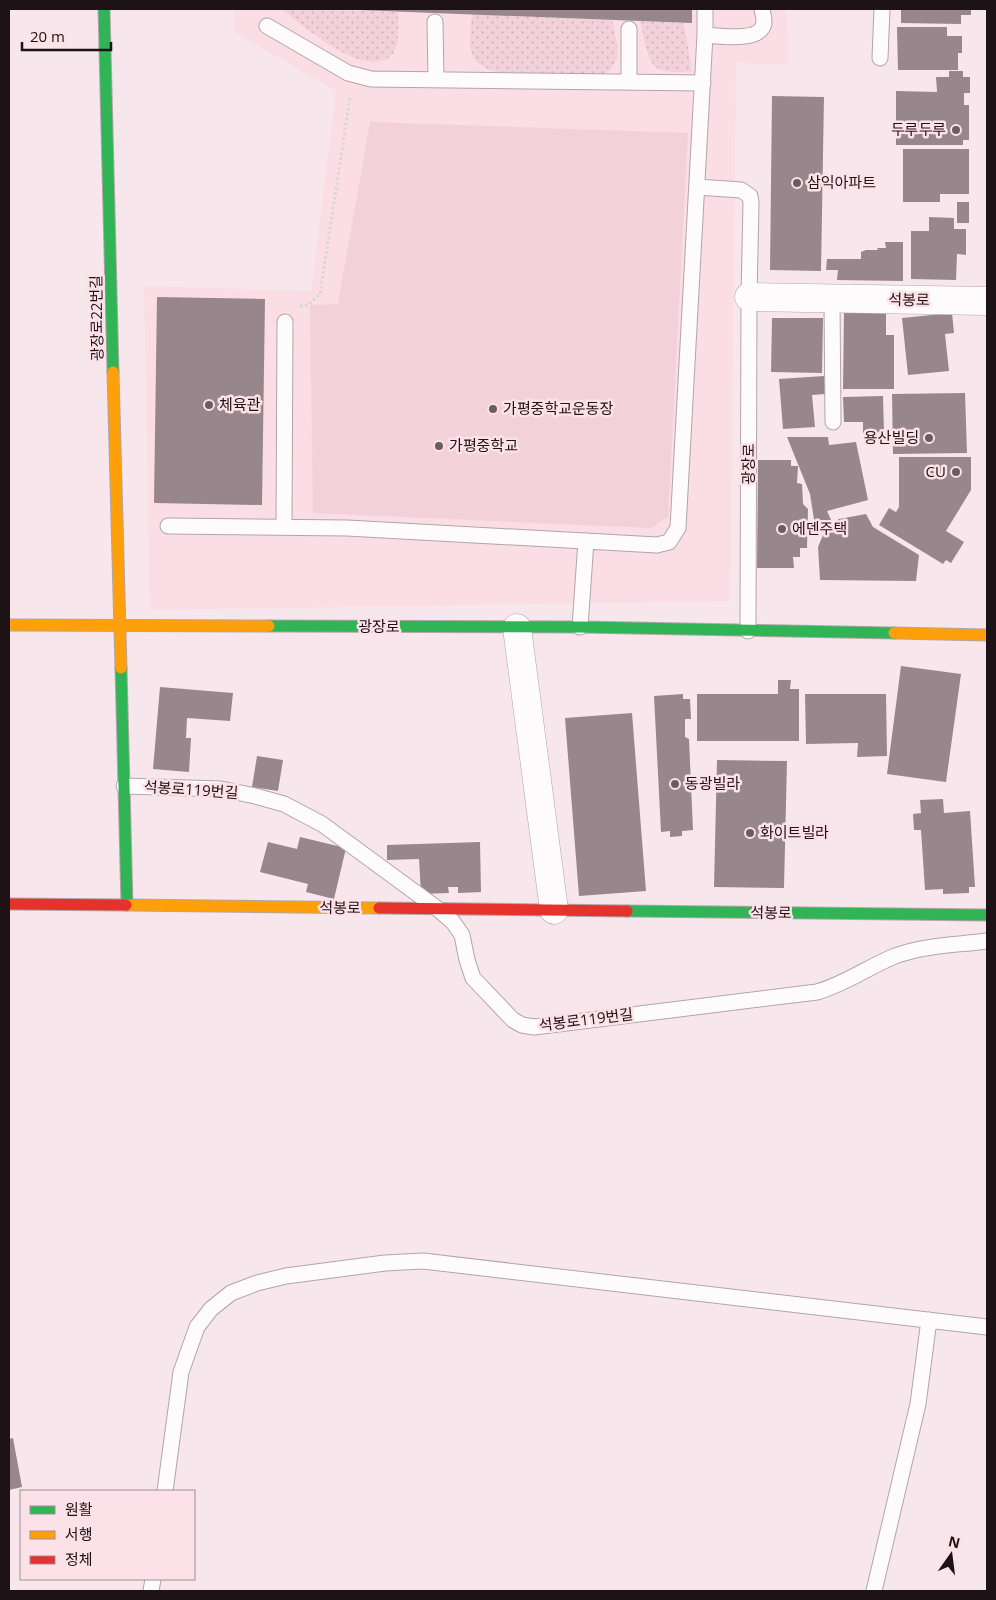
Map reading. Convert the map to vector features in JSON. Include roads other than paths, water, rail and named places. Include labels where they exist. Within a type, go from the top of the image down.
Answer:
[{"type":"street","name":"광장로22번길","points":[[104,9],[119,626]]},
{"type":"street","name":"석봉로","points":[[749,298],[987,301]]},
{"type":"street","name":"광장로","points":[[9,625],[580,628],[987,635]]},
{"type":"street","points":[[119,626],[127,905]]},
{"type":"street","points":[[517,628],[554,910]]},
{"type":"street","name":"석봉로","points":[[9,904],[987,916]]},
{"type":"lane","points":[[168,526],[347,528],[586,542],[658,545],[669,542],[678,528],[705,9]]},
{"type":"lane","points":[[705,35],[747,36],[754,34],[761,30],[763,26],[762,9]]},
{"type":"lane","points":[[880,58],[882,9]]},
{"type":"lane","points":[[436,22],[436,79]]},
{"type":"lane","points":[[266,26],[348,73],[371,79],[702,82]]},
{"type":"lane","points":[[629,29],[629,82]]},
{"type":"lane","name":"광장로","points":[[696,187],[741,190],[750,196],[751,203],[748,631]]},
{"type":"lane","points":[[832,299],[833,422]]},
{"type":"lane","points":[[284,527],[285,322]]},
{"type":"lane","points":[[580,628],[586,542]]},
{"type":"lane","name":"석봉로119번길","points":[[124,786],[221,789],[284,804],[322,824],[453,922],[462,934],[473,978],[513,1020],[522,1025],[534,1027],[817,992],[840,984],[895,957],[924,948],[987,941]]},
{"type":"lane","points":[[165,1490],[181,1372],[197,1327],[211,1309],[231,1293],[257,1283],[286,1276],[385,1263],[423,1262],[987,1327]]},
{"type":"lane","points":[[874,1591],[918,1404],[929,1320]]},
{"type":"place","name":"두루두루","points":[[956,130]]},
{"type":"place","name":"삼익아파트","points":[[797,183]]},
{"type":"place","name":"체육관","points":[[209,405]]},
{"type":"place","name":"가평중학교운동장","points":[[493,409]]},
{"type":"place","name":"용산빌딩","points":[[929,438]]},
{"type":"place","name":"가평중학교","points":[[439,446]]},
{"type":"place","name":"CU","points":[[956,472]]},
{"type":"place","name":"에덴주택","points":[[782,529]]},
{"type":"place","name":"동광빌라","points":[[675,784]]},
{"type":"place","name":"화이트빌라","points":[[750,833]]}]
